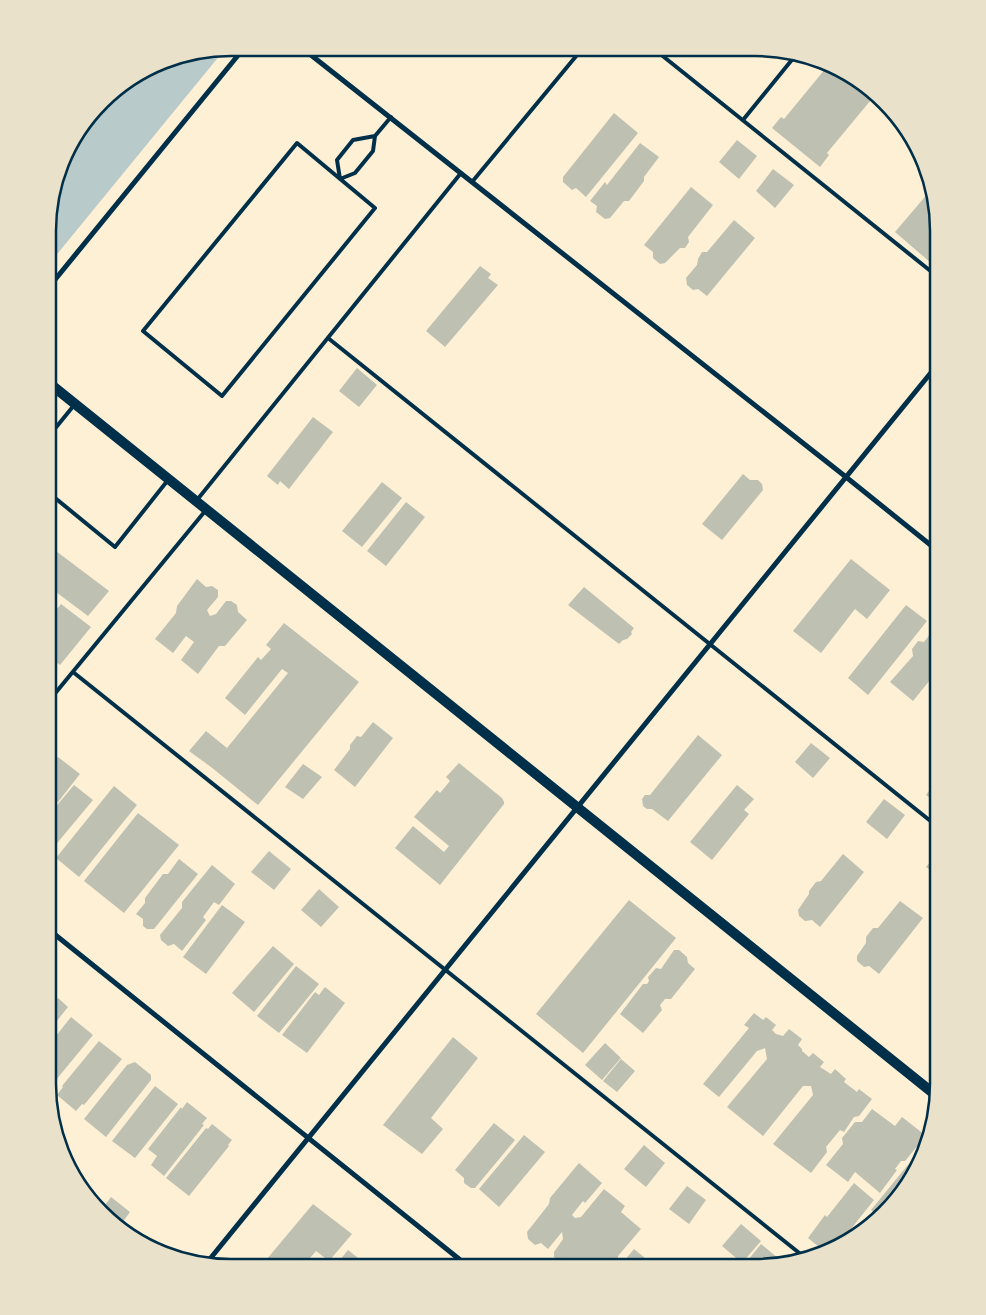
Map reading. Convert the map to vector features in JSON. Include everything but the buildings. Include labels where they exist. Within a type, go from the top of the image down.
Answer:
[{"type":"main road","points":[[56,389],[929,1091]]},
{"type":"street","points":[[56,277],[237,56]]},
{"type":"street","points":[[312,56],[930,544]]},
{"type":"street","points":[[210,1257],[930,374]]},
{"type":"street","points":[[56,935],[459,1259]]},
{"type":"lane","points":[[472,182],[575,56]]},
{"type":"lane","points":[[663,56],[930,271]]},
{"type":"lane","points":[[743,120],[791,60]]},
{"type":"lane","points":[[340,178],[355,173],[373,151],[375,136],[390,117]]},
{"type":"lane","points":[[340,178],[297,143],[143,331],[222,396],[376,208],[340,178],[337,160],[353,140],[375,136]]},
{"type":"lane","points":[[196,501],[461,173]]},
{"type":"lane","points":[[328,338],[929,820]]},
{"type":"lane","points":[[56,427],[75,404]]},
{"type":"lane","points":[[56,499],[115,546],[169,480]]},
{"type":"lane","points":[[56,692],[206,510]]},
{"type":"lane","points":[[73,672],[799,1253]]},
{"type":"shaded area","points":[[218,57],[56,255],[56,231],[62,186],[80,144],[100,116],[134,86],[164,70],[186,62]]}]
